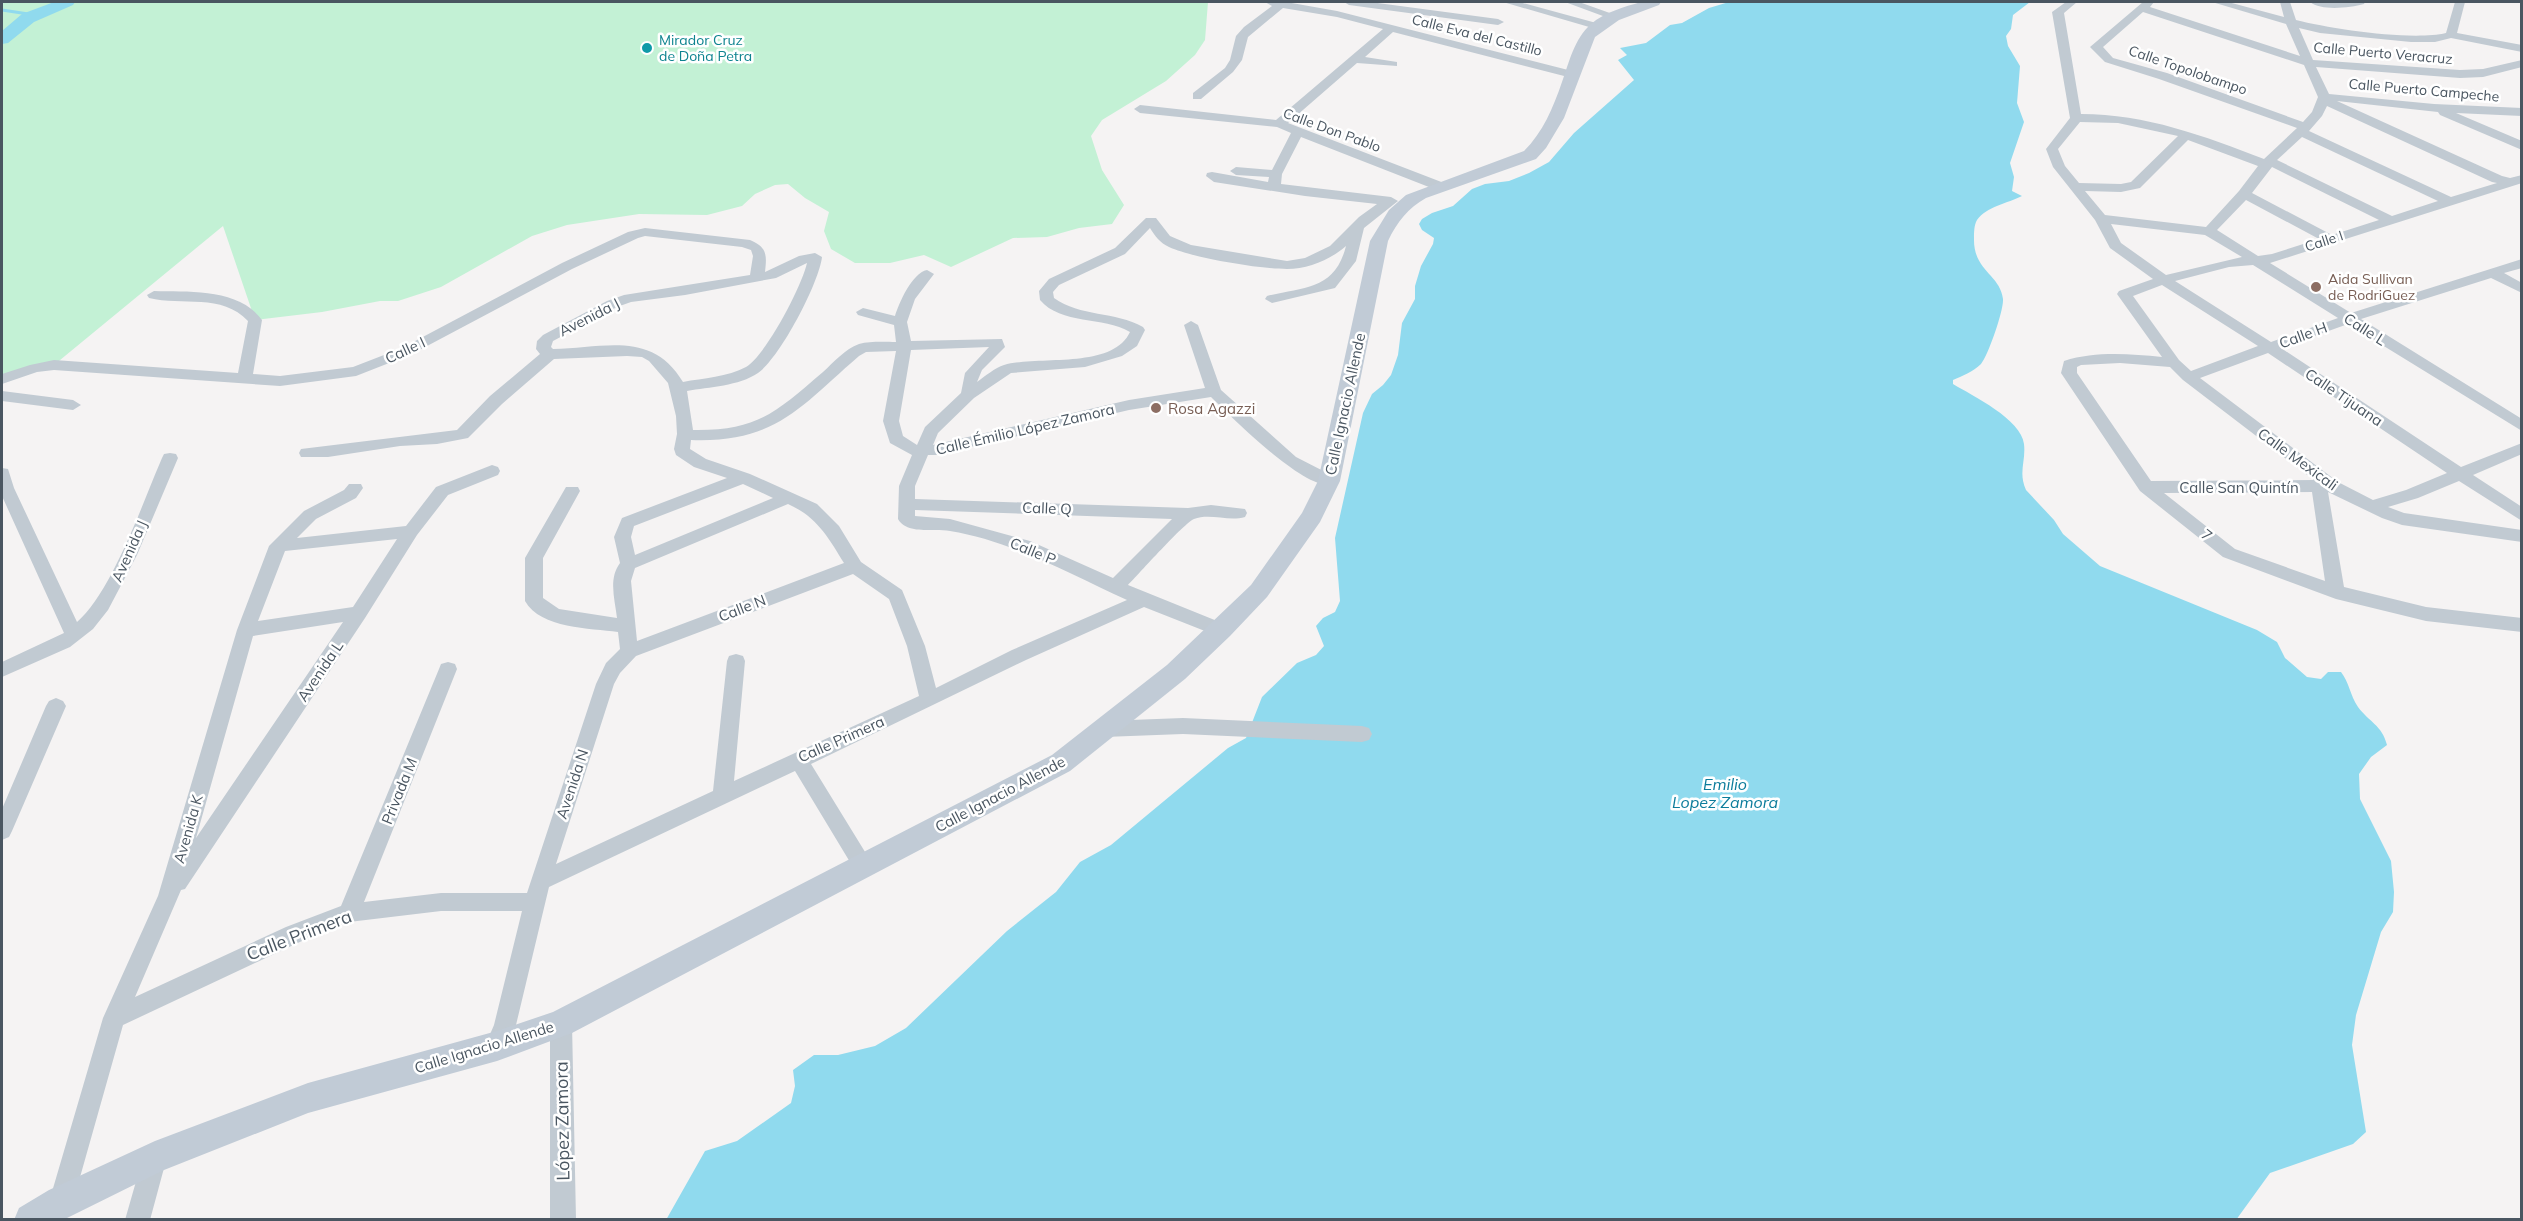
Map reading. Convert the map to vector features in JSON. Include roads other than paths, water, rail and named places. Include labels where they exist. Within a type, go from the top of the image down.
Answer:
[{"type":"street","points":[[1349,2],[1386,4],[1448,29],[1496,30]]},
{"type":"street","points":[[1448,29],[1458,2]]},
{"type":"street","points":[[1491,53],[1496,30],[1508,2],[1596,26],[1654,2]]},
{"type":"street","points":[[1570,2],[1615,17]]},
{"type":"street","points":[[2072,2],[2058,12],[2076,118],[2130,121],[2186,135],[2268,163],[2328,188],[2391,221]]},
{"type":"street","points":[[2217,2],[2320,30],[2411,39],[2435,39],[2451,35],[2522,48]]},
{"type":"street","points":[[2285,2],[2291,23],[2324,97],[2331,103],[2476,169],[2518,183]]},
{"type":"street","points":[[2315,2],[2360,2]]},
{"type":"street","points":[[2451,35],[2460,2]]},
{"type":"street","points":[[1197,96],[1229,70],[1236,60],[1242,36],[1276,3]]},
{"type":"street","name":"Calle Eva del Castillo","points":[[1276,3],[1318,6],[1387,28],[1448,29],[1491,53],[1572,74]]},
{"type":"street","points":[[1279,124],[1355,59],[1387,28],[1381,15],[1386,4]]},
{"type":"street","name":"Calle Puerto Veracruz","points":[[2145,5],[2310,63],[2460,74],[2484,73],[2521,64]]},
{"type":"street","name":"Calle Topolobampo","points":[[2145,5],[2096,47],[2109,60],[2163,76],[2303,130]]},
{"type":"street","name":"Calle Ignacio Allende","points":[[31,1220],[61,1202],[154,1157],[308,1098],[497,1046],[561,1023],[1051,769],[1104,729],[1176,672],[1221,630],[1259,591],[1312,516],[1329,481],[1379,241],[1398,202],[1530,155],[1550,132],[1587,36],[1596,26]]},
{"type":"street","points":[[1355,59],[1393,64]]},
{"type":"street","points":[[2101,219],[2209,231],[2244,194],[2268,163],[2318,113],[2324,97]]},
{"type":"street","name":"Calle Puerto Campeche","points":[[2324,97],[2434,108],[2522,111]]},
{"type":"street","name":"Calle Don Pablo","points":[[1140,108],[1279,124],[1439,186]]},
{"type":"street","points":[[2434,108],[2522,146]]},
{"type":"street","name":"Calle Tijuana","points":[[2076,118],[2052,149],[2059,167],[2101,219],[2115,245],[2522,515]]},
{"type":"street","points":[[2303,130],[2450,202]]},
{"type":"street","points":[[1275,181],[1298,131]]},
{"type":"street","points":[[2075,187],[2121,188],[2135,185],[2186,135]]},
{"type":"street","points":[[1212,176],[1219,179],[1275,181],[1398,202]]},
{"type":"street","name":"Calle I","points":[[2124,294],[2166,279],[2229,263],[2274,258],[2329,238],[2518,183]]},
{"type":"street","points":[[2244,194],[2329,238]]},
{"type":"street","points":[[906,504],[907,486],[932,431],[969,394],[1007,369],[1085,362],[1117,353],[1132,343],[1138,330],[1132,325],[1113,317],[1071,312],[1060,308],[1047,300],[1046,291],[1054,282],[1120,251],[1151,221],[1166,240],[1183,248],[1287,265],[1320,259],[1335,251],[1372,210],[1398,202]]},
{"type":"street","points":[[1272,299],[1330,285],[1349,261],[1357,228]]},
{"type":"street","name":"Calle L","points":[[2209,231],[2522,426]]},
{"type":"street","name":"Calle I","points":[[2,380],[34,368],[54,365],[245,380],[301,380],[357,371],[406,351],[567,266],[645,232],[745,243],[757,248],[760,256],[757,278]]},
{"type":"street","name":"Avenida J","points":[[678,388],[746,373],[758,366],[795,310],[814,272],[815,257],[804,259],[776,274],[685,291],[629,298],[612,304],[544,341],[543,349],[550,354],[627,352],[646,354],[661,363],[678,388],[683,405],[685,435],[681,442],[682,452],[700,463],[744,477]]},
{"type":"street","name":"Calle H","points":[[2188,376],[2348,318],[2522,263]]},
{"type":"street","points":[[2493,273],[2522,289]]},
{"type":"street","points":[[863,312],[900,322],[908,298],[927,274]]},
{"type":"street","points":[[154,294],[219,300],[248,310],[255,320],[245,380]]},
{"type":"street","name":"Calle Mexicali","points":[[2124,294],[2174,363],[2326,486],[2402,519],[2522,536]]},
{"type":"street","name":"Calle Émilio López Zamora","points":[[900,322],[903,347],[891,422],[896,439],[912,450],[937,450],[1129,405],[1214,392]]},
{"type":"street","points":[[1191,325],[1214,392],[1290,461],[1329,481]]},
{"type":"street","points":[[685,435],[723,435],[756,428],[774,419],[863,348],[997,342],[998,347],[976,366],[967,386],[969,394]]},
{"type":"street","points":[[307,453],[400,441],[437,439],[462,434],[496,400],[550,354]]},
{"type":"street","name":"7","points":[[2174,363],[2078,360],[2069,364],[2069,373],[2146,487],[2229,553],[2336,592],[2426,614],[2522,625]]},
{"type":"street","points":[[2,396],[73,405]]},
{"type":"street","points":[[2372,506],[2412,494],[2522,448]]},
{"type":"street","name":"Avenida J","points":[[74,636],[103,604],[117,579],[170,458]]},
{"type":"street","name":"Avenida L","points":[[169,896],[359,613],[411,531],[441,490],[492,471]]},
{"type":"street","points":[[629,564],[622,535],[623,528],[628,522],[744,477],[790,497],[811,508],[833,530],[855,566],[896,595],[916,646],[929,700]]},
{"type":"street","points":[[2,670],[74,636],[3,483]]},
{"type":"street","points":[[2326,486],[2336,592]]},
{"type":"street","name":"Calle San Quintín","points":[[2146,487],[2326,486]]},
{"type":"street","name":"Avenida K","points":[[61,1202],[114,1018],[169,896],[246,630],[278,546],[310,515],[350,494],[355,488]]},
{"type":"street","points":[[572,491],[534,558],[534,601],[554,615],[627,627]]},
{"type":"street","points":[[629,651],[622,581],[623,572],[629,564],[790,497]]},
{"type":"street","name":"Calle Q","points":[[906,504],[1188,514],[1211,511],[1239,513]]},
{"type":"street","name":"Calle P","points":[[906,504],[906,519],[909,522],[950,525],[1024,545],[1144,600],[1221,630]]},
{"type":"street","points":[[1115,587],[1188,514]]},
{"type":"street","points":[[278,546],[411,531]]},
{"type":"street","name":"Calle N","points":[[629,651],[855,566]]},
{"type":"street","name":"Calle Primera","points":[[540,881],[929,700],[1019,655],[1144,600]]},
{"type":"street","points":[[246,630],[359,613]]},
{"type":"street","name":"Avenida N","points":[[497,1046],[505,1025],[540,881],[605,684],[613,668],[629,651]]},
{"type":"street","points":[[723,794],[736,661]]},
{"type":"street","name":"Privada M","points":[[349,913],[448,669]]},
{"type":"street","points":[[2,831],[56,706]]},
{"type":"street","points":[[1104,729],[1183,726],[1362,734]]},
{"type":"street","points":[[798,759],[863,866]]},
{"type":"street","name":"Calle Primera","points":[[114,1018],[294,934],[349,913],[441,902],[534,902]]},
{"type":"street","name":"López Zamora","points":[[561,1023],[563,1220]]},
{"type":"street","points":[[137,1220],[154,1157]]},
{"type":"water","name":"Emilio Lopez Zamora","points":[[1729,2],[2030,2],[2013,15],[2011,29],[2006,36],[2008,46],[2020,66],[2017,103],[2024,122],[2010,163],[2014,177],[2012,191],[2022,196],[1986,212],[1977,220],[1974,229],[1978,258],[2001,291],[2003,305],[1988,352],[1981,364],[1953,380],[1953,384],[1995,409],[2014,426],[2024,444],[2022,472],[2026,490],[2054,520],[2063,534],[2100,566],[2257,630],[2277,642],[2285,658],[2307,677],[2321,679],[2328,672],[2341,672],[2358,707],[2379,728],[2385,738],[2387,745],[2371,757],[2359,774],[2360,799],[2391,861],[2394,892],[2393,912],[2381,932],[2356,1015],[2352,1045],[2366,1132],[2353,1144],[2270,1173],[2236,1220],[666,1220],[705,1151],[737,1141],[791,1103],[795,1086],[793,1070],[814,1055],[838,1055],[875,1046],[906,1028],[1007,931],[1056,892],[1080,862],[1111,845],[1228,748],[1246,738],[1262,697],[1297,663],[1316,655],[1324,646],[1316,626],[1323,618],[1335,612],[1340,601],[1335,538],[1363,413],[1372,394],[1391,375],[1398,355],[1402,323],[1415,299],[1415,286],[1421,266],[1433,244],[1434,238],[1422,230],[1419,224],[1422,219],[1453,206],[1472,189],[1485,184],[1509,181],[1549,162],[1574,133],[1634,80],[1618,60],[1627,55],[1620,48],[1646,43],[1670,25],[1682,23],[1709,8]]},
{"type":"waterway","points":[[2,39],[28,18],[67,2]]},
{"type":"waterway","points":[[2,10],[35,15]]},
{"type":"place","name":"Mirador Cruz de Doña Petra","points":[[647,48]]},
{"type":"place","name":"Aida Sullivan de RodriGuez","points":[[2316,287]]},
{"type":"place","name":"Rosa Agazzi","points":[[1156,408]]}]
